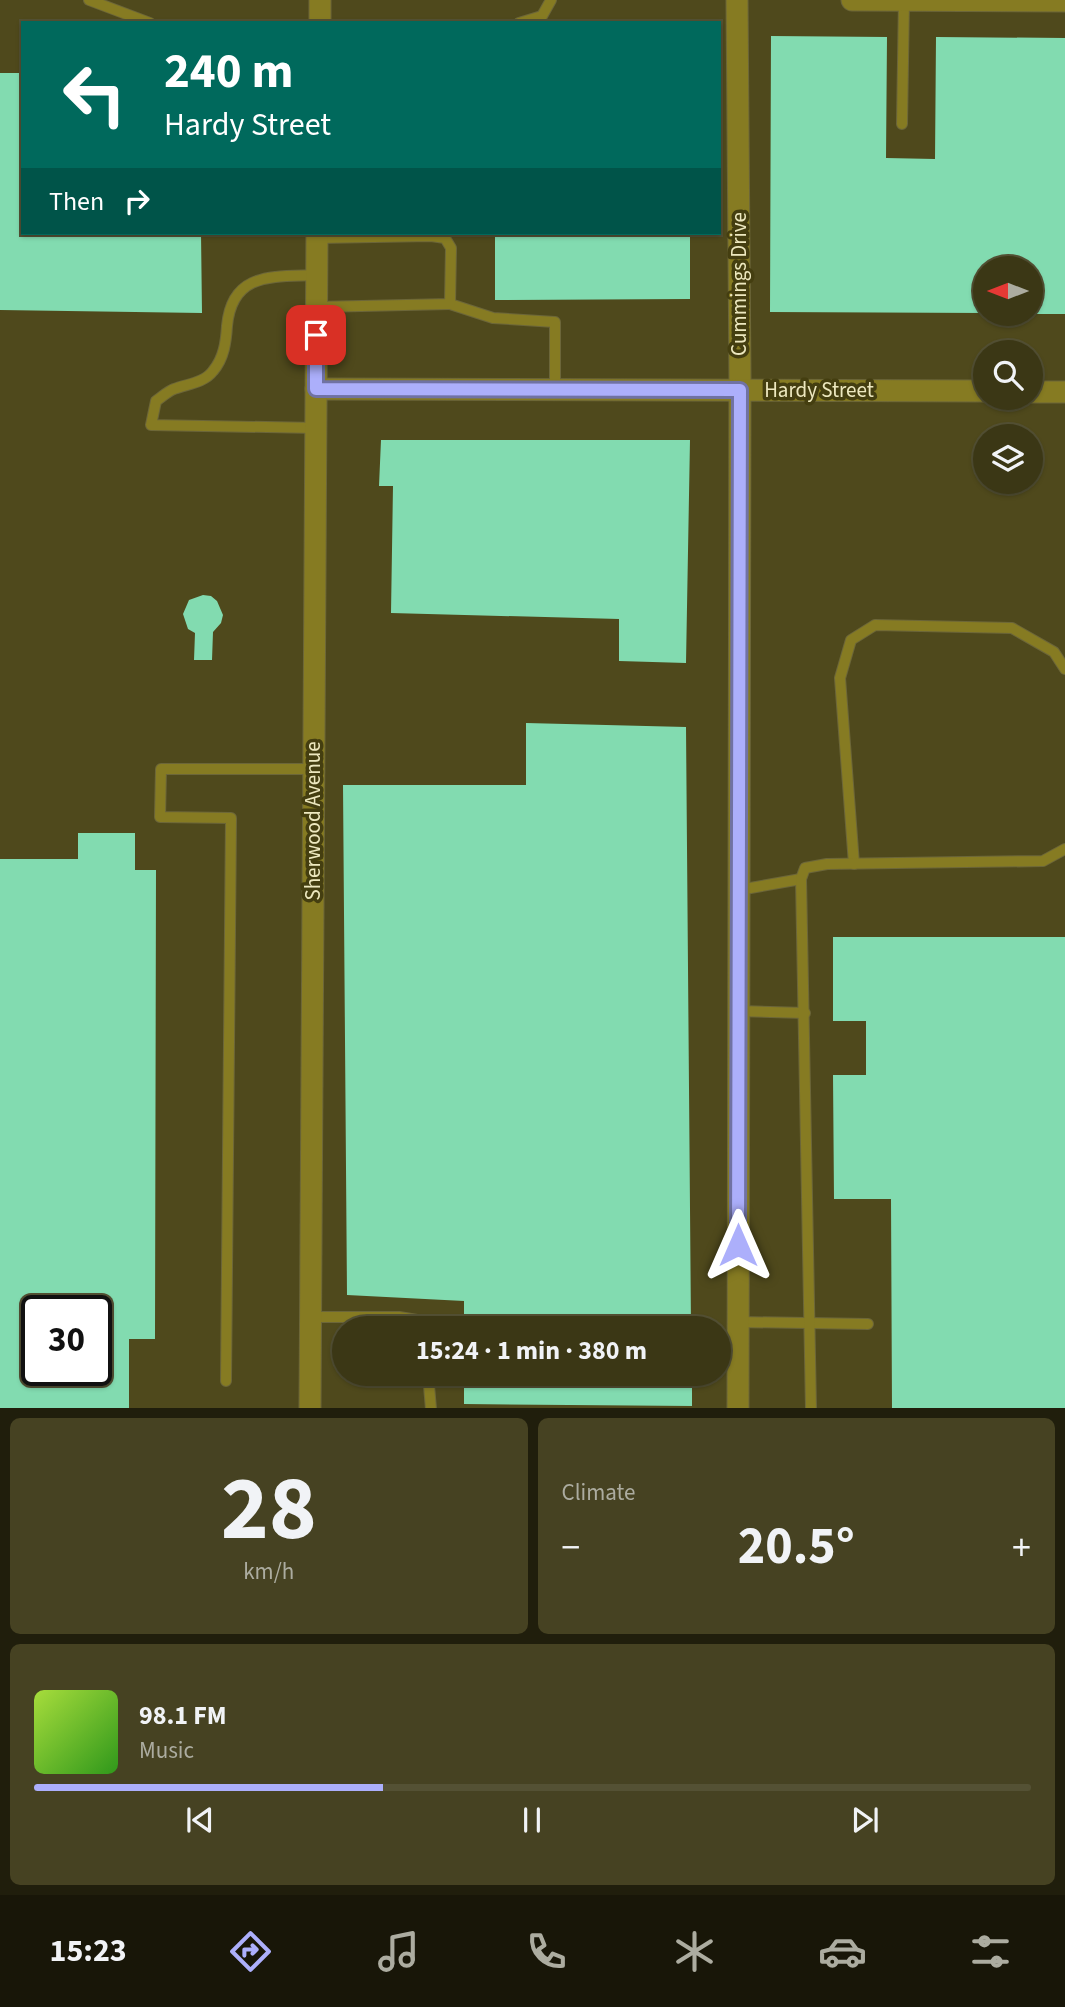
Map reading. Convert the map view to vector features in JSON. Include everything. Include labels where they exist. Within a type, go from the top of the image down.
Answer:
[{"type":"street","points":[[320,0],[320,21]]},
{"type":"street","name":"Cummings Drive","points":[[737,0],[740,390],[738,1408]]},
{"type":"street","points":[[852,0],[1065,1]]},
{"type":"street","name":"Sherwood Avenue","points":[[310,1408],[317,235]]},
{"type":"street","name":"Hardy Street","points":[[316,389],[973,391]]},
{"type":"street","points":[[1043,392],[1065,392]]},
{"type":"lane","points":[[89,0],[145,21]]},
{"type":"lane","points":[[526,21],[542,16],[551,0]]},
{"type":"lane","points":[[902,124],[904,0]]},
{"type":"lane","points":[[317,235],[445,238],[451,248],[450,304]]},
{"type":"lane","points":[[316,428],[151,425],[156,401],[172,389],[194,383],[212,373],[225,350],[228,318],[236,294],[254,280],[273,276],[317,275]]},
{"type":"lane","points":[[317,307],[450,304],[493,318],[555,322],[555,390]]},
{"type":"lane","points":[[854,864],[840,678],[850,640],[874,625],[1012,628],[1054,652],[1065,669]]},
{"type":"lane","points":[[226,1381],[231,818],[160,817],[161,769],[313,769]]},
{"type":"lane","points":[[810,1408],[801,879],[805,868],[827,864],[1043,861],[1065,849]]},
{"type":"lane","points":[[739,890],[801,879]]},
{"type":"lane","points":[[738,1011],[804,1013]]},
{"type":"lane","points":[[310,1317],[332,1317]]},
{"type":"lane","points":[[738,1322],[868,1324]]},
{"type":"lane","points":[[429,1386],[431,1408]]},
{"type":"building","points":[[771,36],[887,37],[886,158],[935,159],[936,37],[1065,38],[1065,314],[1043,314],[1043,256],[973,256],[973,313],[770,312]]},
{"type":"building","points":[[0,73],[21,73],[21,235],[201,235],[202,313],[0,310]]},
{"type":"building","points":[[495,235],[690,235],[690,299],[495,300]]},
{"type":"building","points":[[381,440],[690,440],[686,663],[619,661],[619,619],[391,613],[393,486],[379,486]]},
{"type":"building","points":[[203,595],[211,596],[217,601],[223,615],[221,623],[213,632],[212,660],[194,660],[195,633],[188,629],[183,614],[189,600]]},
{"type":"building","points":[[526,723],[686,727],[691,1316],[464,1316],[464,1301],[347,1295],[343,785],[526,785]]},
{"type":"building","points":[[78,833],[135,833],[135,870],[156,870],[155,1339],[129,1339],[129,1408],[0,1408],[0,859],[78,859]]},
{"type":"building","points":[[833,937],[1065,937],[1065,1408],[892,1408],[891,1199],[834,1199],[833,1075],[866,1075],[866,1021],[833,1021]]},
{"type":"building","points":[[464,1386],[692,1386],[692,1406],[464,1404]]},
{"type":"route","points":[[316,335],[316,389],[740,390],[738,1245]]}]
